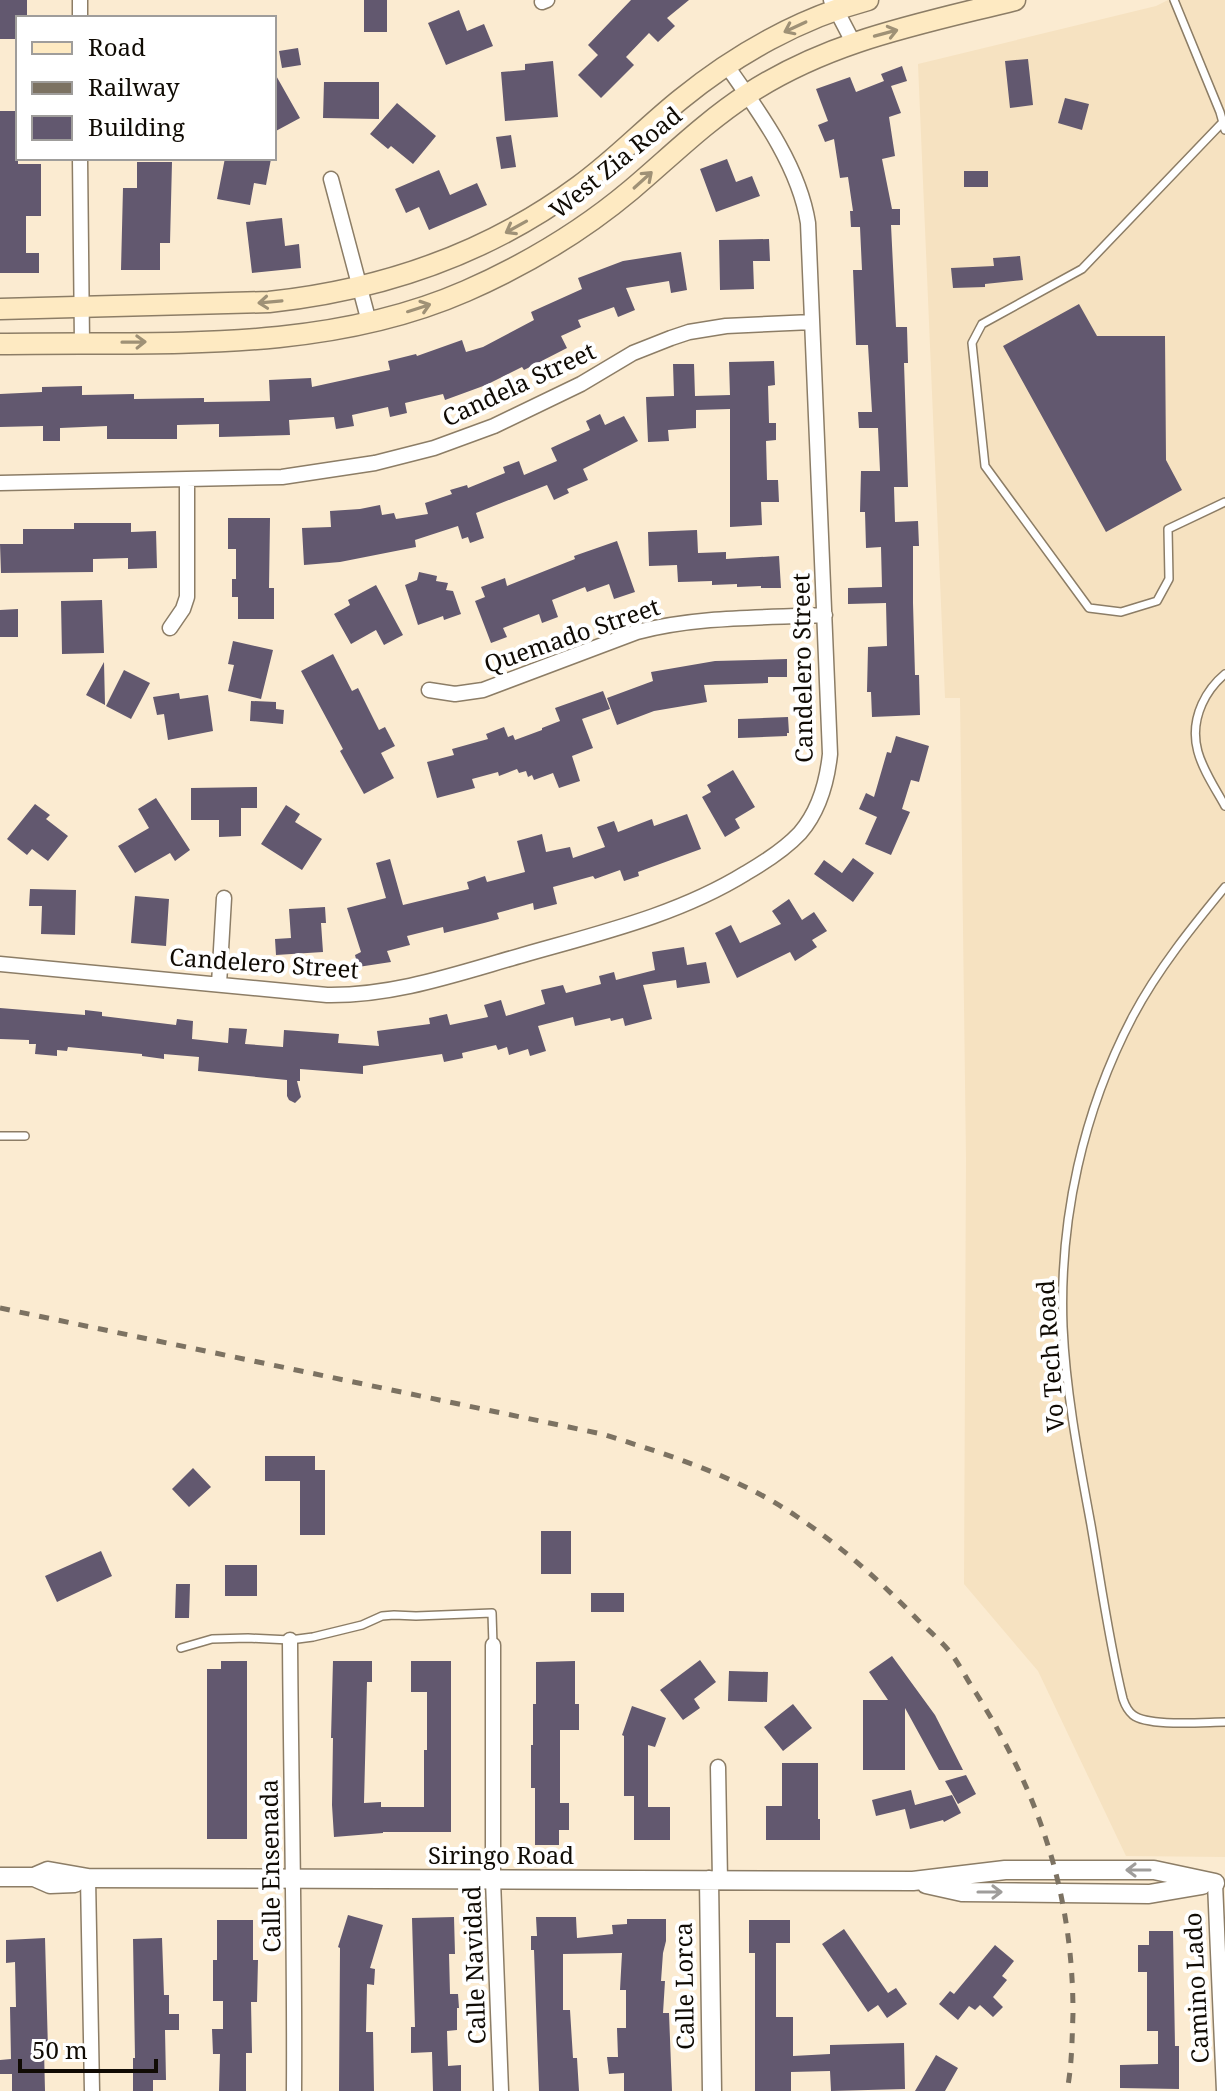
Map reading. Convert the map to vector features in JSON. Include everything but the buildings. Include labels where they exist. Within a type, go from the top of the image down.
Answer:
[{"type":"main road","name":"West Zia Road","points":[[0,309],[269,302],[302,299],[400,277],[463,254],[533,217],[597,173],[680,99],[727,66],[833,5],[868,0]]},
{"type":"main road","name":"West Zia Road","points":[[0,344],[238,340],[304,334],[401,314],[463,292],[551,247],[606,210],[706,123],[747,94],[791,69],[853,42],[1015,0]]},
{"type":"street","points":[[833,5],[853,42]]},
{"type":"street","name":"Candelero Street","points":[[0,964],[339,995],[401,989],[634,924],[711,893],[752,870],[800,832],[812,816],[827,775],[830,754],[808,223],[801,190],[787,160],[727,66]]},
{"type":"street","points":[[80,160],[82,343]]},
{"type":"street","points":[[331,179],[369,322]]},
{"type":"street","name":"Candela Street","points":[[0,483],[282,477],[346,469],[405,456],[465,437],[581,384],[633,353],[689,332],[726,326],[812,322]]},
{"type":"street","points":[[170,628],[187,597],[187,480]]},
{"type":"street","name":"Quemado Street","points":[[429,690],[455,694],[483,690],[637,632],[666,625],[825,615]]},
{"type":"street","points":[[219,984],[224,898]]},
{"type":"street","name":"Calle Ensenada","points":[[290,1640],[294,2091]]},
{"type":"street","name":"Calle Navidad","points":[[493,1645],[493,1880],[501,2091]]},
{"type":"street","points":[[714,1880],[718,1767]]},
{"type":"street","name":"Siringo Road","points":[[0,1877],[34,1877],[50,1884],[73,1884],[88,1878],[913,1881],[1005,1870],[1154,1870],[1220,1882]]},
{"type":"street","points":[[88,1878],[92,2091]]},
{"type":"street","name":"Calle Lorca","points":[[712,2091],[714,1880]]},
{"type":"street","name":"Camino Lado","points":[[1220,1882],[1224,2091]]},
{"type":"lane","points":[[1174,0],[1223,126],[1082,269],[982,324],[972,343],[985,466],[1089,608],[1121,612],[1157,601],[1169,579],[1168,529],[1225,502]]},
{"type":"lane","points":[[1215,101],[1225,104]]},
{"type":"lane","points":[[1225,674],[1212,685],[1197,717],[1195,732],[1196,748],[1203,767],[1225,806]]},
{"type":"lane","name":"Vo Tech Road","points":[[1225,887],[1162,969],[1134,1014],[1109,1067],[1083,1145],[1071,1201],[1066,1233],[1063,1327],[1067,1377],[1084,1485],[1126,1708],[1133,1715],[1149,1721],[1225,1722]]},
{"type":"lane","points":[[0,1136],[25,1136]]},
{"type":"lane","points":[[181,1648],[212,1639],[290,1640],[313,1637],[362,1625],[382,1616],[492,1613],[493,1645]]},
{"type":"shaded area","points":[[1168,0],[1225,0],[1225,1857],[1126,1856],[1038,1671],[964,1584],[966,1159],[960,698],[945,698],[918,64],[1156,6]]},
{"type":"railway","points":[[0,1308],[602,1434],[726,1478],[813,1527],[874,1577],[950,1652],[1018,1768],[1048,1846],[1067,1927],[1073,2013],[1067,2091]]}]
